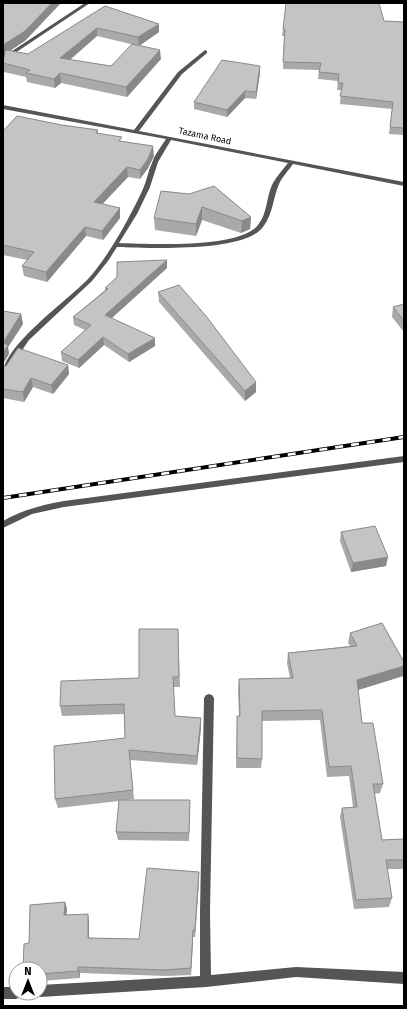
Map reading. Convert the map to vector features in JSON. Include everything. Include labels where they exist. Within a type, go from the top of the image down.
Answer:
[{"type":"street","points":[[3,59],[88,3]]},
{"type":"street","points":[[136,132],[180,73],[205,52]]},
{"type":"street","name":"Tazama Road","points":[[3,107],[404,184]]},
{"type":"street","points":[[3,372],[27,338],[90,280],[106,260],[134,214],[147,187],[154,162],[169,138]]},
{"type":"street","points":[[115,245],[146,246],[217,244],[238,240],[250,235],[260,227],[267,215],[276,183],[291,163]]},
{"type":"street","points":[[3,525],[12,518],[54,506],[244,478],[404,459]]},
{"type":"street","points":[[206,981],[205,912],[209,698]]},
{"type":"street","points":[[48,991],[206,981],[296,972],[404,978]]},
{"type":"building","points":[[3,3],[52,3],[25,31],[3,45]]},
{"type":"building","points":[[286,3],[379,3],[384,21],[404,22],[404,128],[390,127],[393,102],[340,96],[343,83],[338,83],[339,74],[319,72],[321,63],[283,62],[285,29],[283,29]]},
{"type":"building","points":[[105,6],[159,24],[138,37],[97,28],[60,58],[111,66],[132,44],[160,50],[126,87],[60,73],[54,79],[26,73],[30,70],[3,63],[5,52],[3,53],[7,50],[28,54]]},
{"type":"building","points":[[222,60],[260,66],[256,92],[245,91],[227,110],[194,102]]},
{"type":"building","points":[[17,116],[62,125],[98,130],[96,133],[122,137],[119,141],[153,146],[148,159],[140,170],[127,167],[94,202],[120,208],[102,231],[85,227],[46,272],[22,266],[34,252],[3,245],[3,131]]},
{"type":"building","points":[[214,186],[251,217],[242,221],[202,207],[196,224],[154,218],[161,191],[189,194]]},
{"type":"building","points":[[167,260],[105,315],[155,338],[128,354],[103,337],[78,360],[61,352],[91,325],[73,317],[108,289],[105,288],[117,277],[117,262]]},
{"type":"building","points":[[179,285],[206,316],[256,382],[245,391],[158,292]]},
{"type":"building","points":[[404,304],[404,321],[393,307]]},
{"type":"building","points":[[3,311],[21,314],[3,343]]},
{"type":"building","points":[[3,343],[8,345],[3,353]]},
{"type":"building","points":[[18,348],[68,365],[51,385],[31,378],[23,392],[3,389],[3,366],[6,366]]},
{"type":"building","points":[[375,526],[388,557],[353,563],[341,532]]},
{"type":"building","points":[[382,623],[404,662],[404,666],[357,680],[362,723],[373,723],[383,784],[373,784],[382,840],[404,839],[404,860],[386,860],[392,898],[356,900],[342,808],[357,807],[351,766],[329,767],[322,710],[262,711],[262,759],[237,758],[237,716],[240,716],[239,679],[293,678],[288,653],[357,646],[350,633]]},
{"type":"building","points":[[139,629],[178,629],[179,677],[173,677],[175,716],[201,718],[197,756],[129,750],[133,790],[55,799],[54,746],[125,738],[124,704],[60,706],[61,681],[139,678]]},
{"type":"building","points":[[119,800],[190,800],[189,833],[116,832]]},
{"type":"building","points":[[147,868],[199,872],[191,968],[165,970],[78,967],[78,971],[48,973],[48,961],[23,961],[24,944],[29,943],[30,905],[65,902],[64,915],[88,914],[88,938],[139,939]]},
{"type":"railway","points":[[3,498],[404,437]]}]
